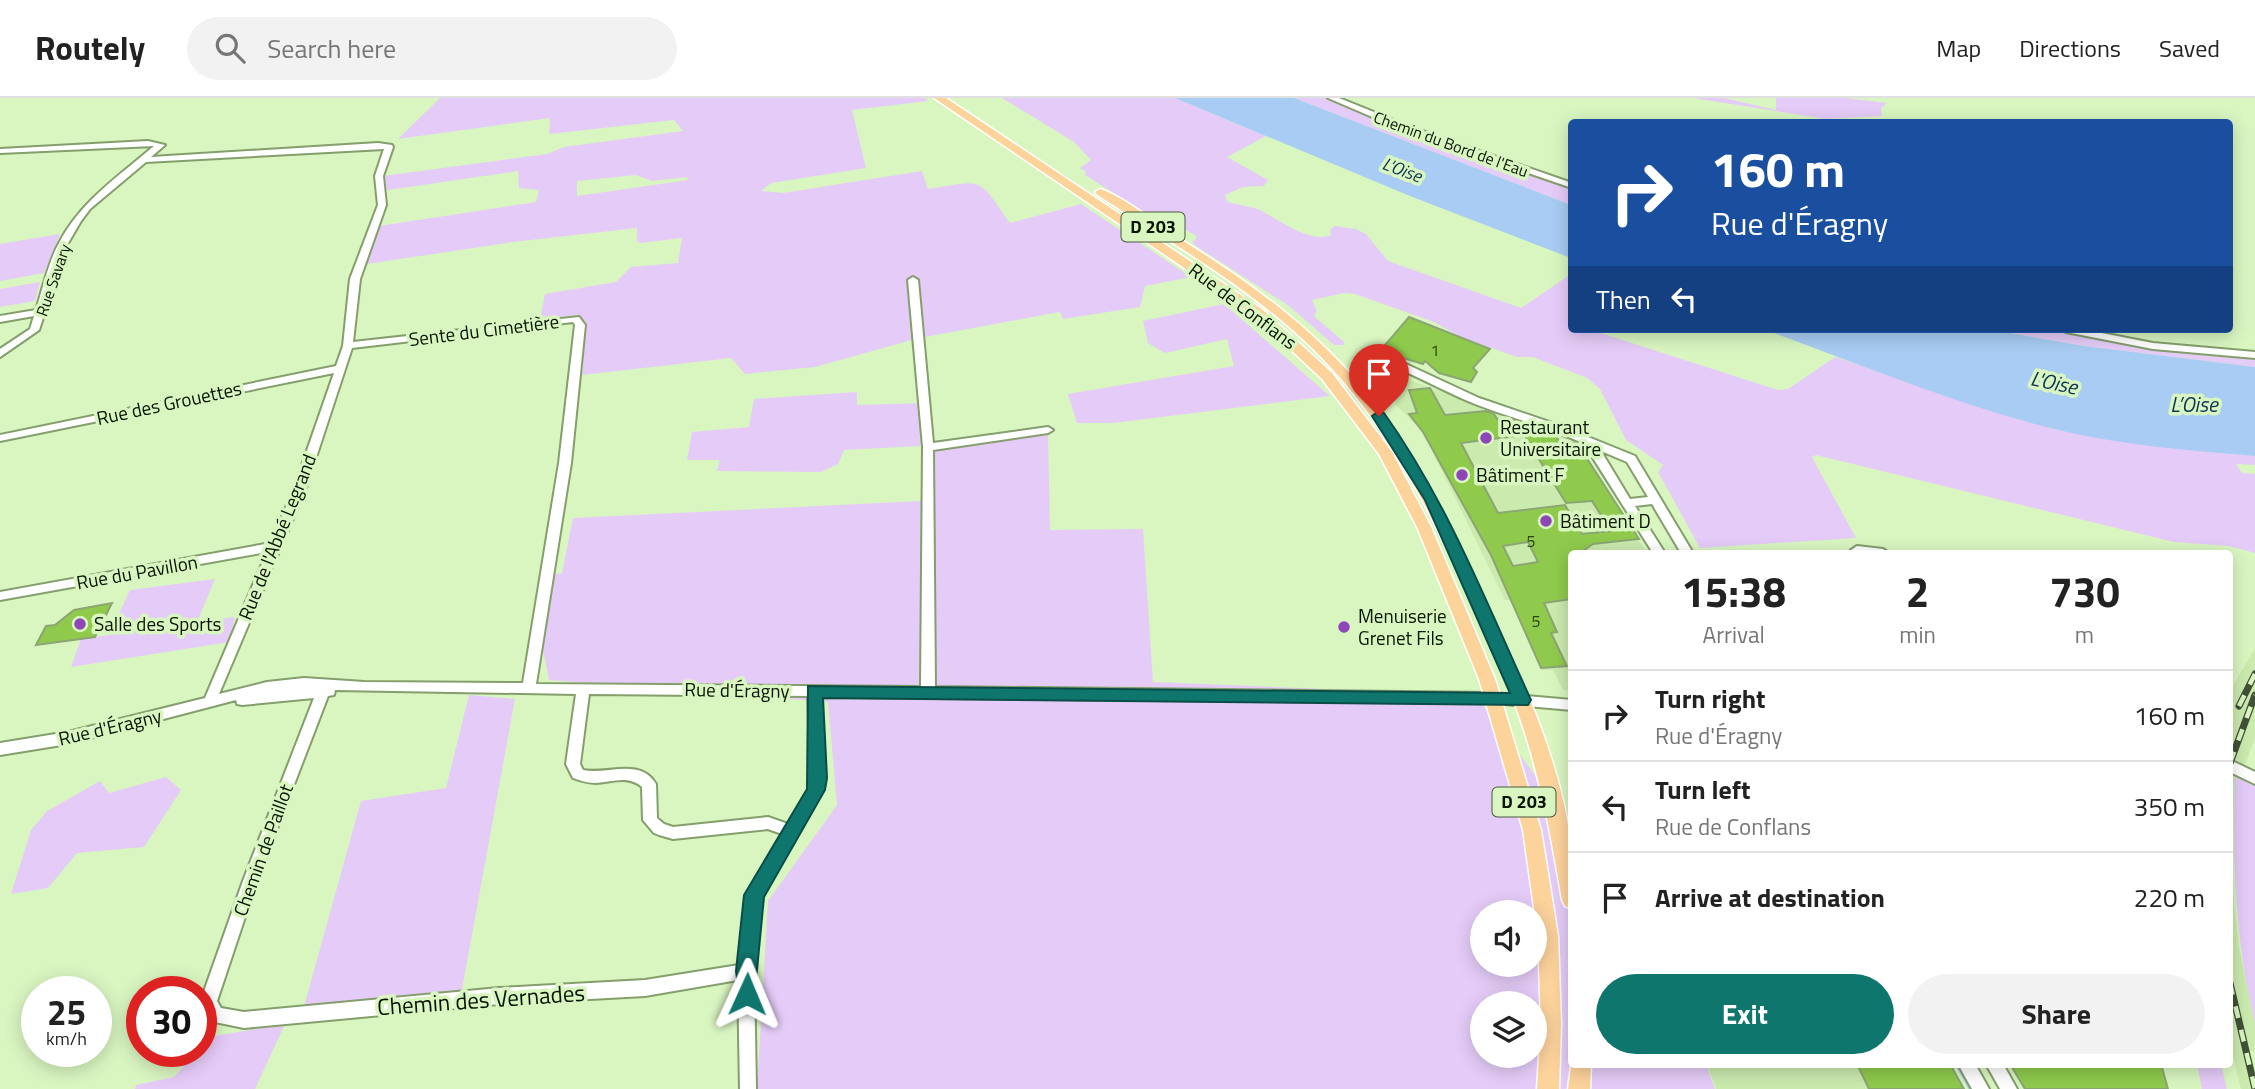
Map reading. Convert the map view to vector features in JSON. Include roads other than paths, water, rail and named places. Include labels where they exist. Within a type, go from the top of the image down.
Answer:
[{"type":"main road","name":"Rue de Conflans","points":[[939,98],[1236,295],[1283,333],[1326,376],[1367,425],[1409,495],[1493,698],[1532,830],[1544,894],[1550,964],[1548,1089]]},
{"type":"main road","name":"Rue de Conflans","points":[[958,98],[1258,297],[1338,367],[1390,429],[1420,477],[1522,700],[1556,820],[1568,880]]},
{"type":"main road","points":[[1579,1089],[1580,1068]]},
{"type":"street","name":"Chemin du Bord de l'Eau","points":[[1332,98],[1420,133],[1568,185]]},
{"type":"street","points":[[0,151],[160,144]]},
{"type":"street","name":"Rue Savary","points":[[0,354],[34,330],[62,245],[77,220],[87,207],[147,160],[160,144]]},
{"type":"street","name":"Rue de l'Abbé Legrand","points":[[147,160],[387,145],[389,148],[379,176],[382,205],[355,279],[348,346],[338,369],[300,488],[274,547],[214,703]]},
{"type":"street","points":[[913,280],[928,447],[928,691]]},
{"type":"street","points":[[0,319],[40,312]]},
{"type":"street","name":"Sente du Cimetière","points":[[348,346],[576,319],[580,325],[555,529],[529,688]]},
{"type":"street","points":[[2086,333],[2153,346],[2255,355]]},
{"type":"street","points":[[1375,356],[1415,370],[1481,402],[1520,414],[1631,459],[1685,550]]},
{"type":"street","name":"Rue des Grouettes","points":[[0,438],[338,369]]},
{"type":"street","points":[[928,447],[1048,430]]},
{"type":"street","points":[[1597,446],[1595,451],[1657,550]]},
{"type":"street","points":[[1627,503],[1656,500]]},
{"type":"street","name":"Rue du Pavillon","points":[[0,596],[274,547]]},
{"type":"street","name":"Rue d'Éragny","points":[[0,749],[68,738],[214,703],[322,688],[583,688],[1493,698],[1568,705]]},
{"type":"street","name":"Chemin de Paillot","points":[[217,978],[322,688]]},
{"type":"street","points":[[583,688],[573,764],[578,774],[587,778],[630,772],[641,775],[649,784],[650,820],[659,829],[673,833],[768,823],[791,831]]},
{"type":"street","points":[[748,1089],[746,971],[754,895],[811,801],[818,778],[814,691]]},
{"type":"street","points":[[2233,767],[2255,778]]},
{"type":"street","name":"Chemin des Vernades","points":[[217,1015],[244,1020],[499,996],[595,992],[695,981],[746,971]]},
{"type":"street","points":[[1968,1068],[1981,1089]]},
{"type":"street","points":[[1996,1068],[2009,1089]]},
{"type":"water","name":"L'Oise","points":[[1175,98],[1294,98],[1568,204],[1568,257],[1410,196]]},
{"type":"water","name":"L’Oise","points":[[1774,333],[2010,333],[2084,346],[2255,367],[2255,456],[2126,443],[2075,434],[1941,395]]},
{"type":"waterway","points":[[1595,462],[1616,495]]},
{"type":"waterway","points":[[1628,513],[1636,526]]},
{"type":"waterway","points":[[1959,1068],[1971,1089]]},
{"type":"railway","points":[[2239,706],[2255,674]]},
{"type":"railway","points":[[2233,755],[2255,695]]},
{"type":"railway","points":[[2233,996],[2255,1089]]},
{"type":"place","name":"Restaurant Universitaire","points":[[1486,438]]},
{"type":"place","name":"Bâtiment F","points":[[1462,475]]},
{"type":"place","name":"Bâtiment D","points":[[1546,521]]},
{"type":"place","name":"Salle des Sports","points":[[80,624]]},
{"type":"place","name":"Menuiserie Grenet Fils","points":[[1344,627]]}]
